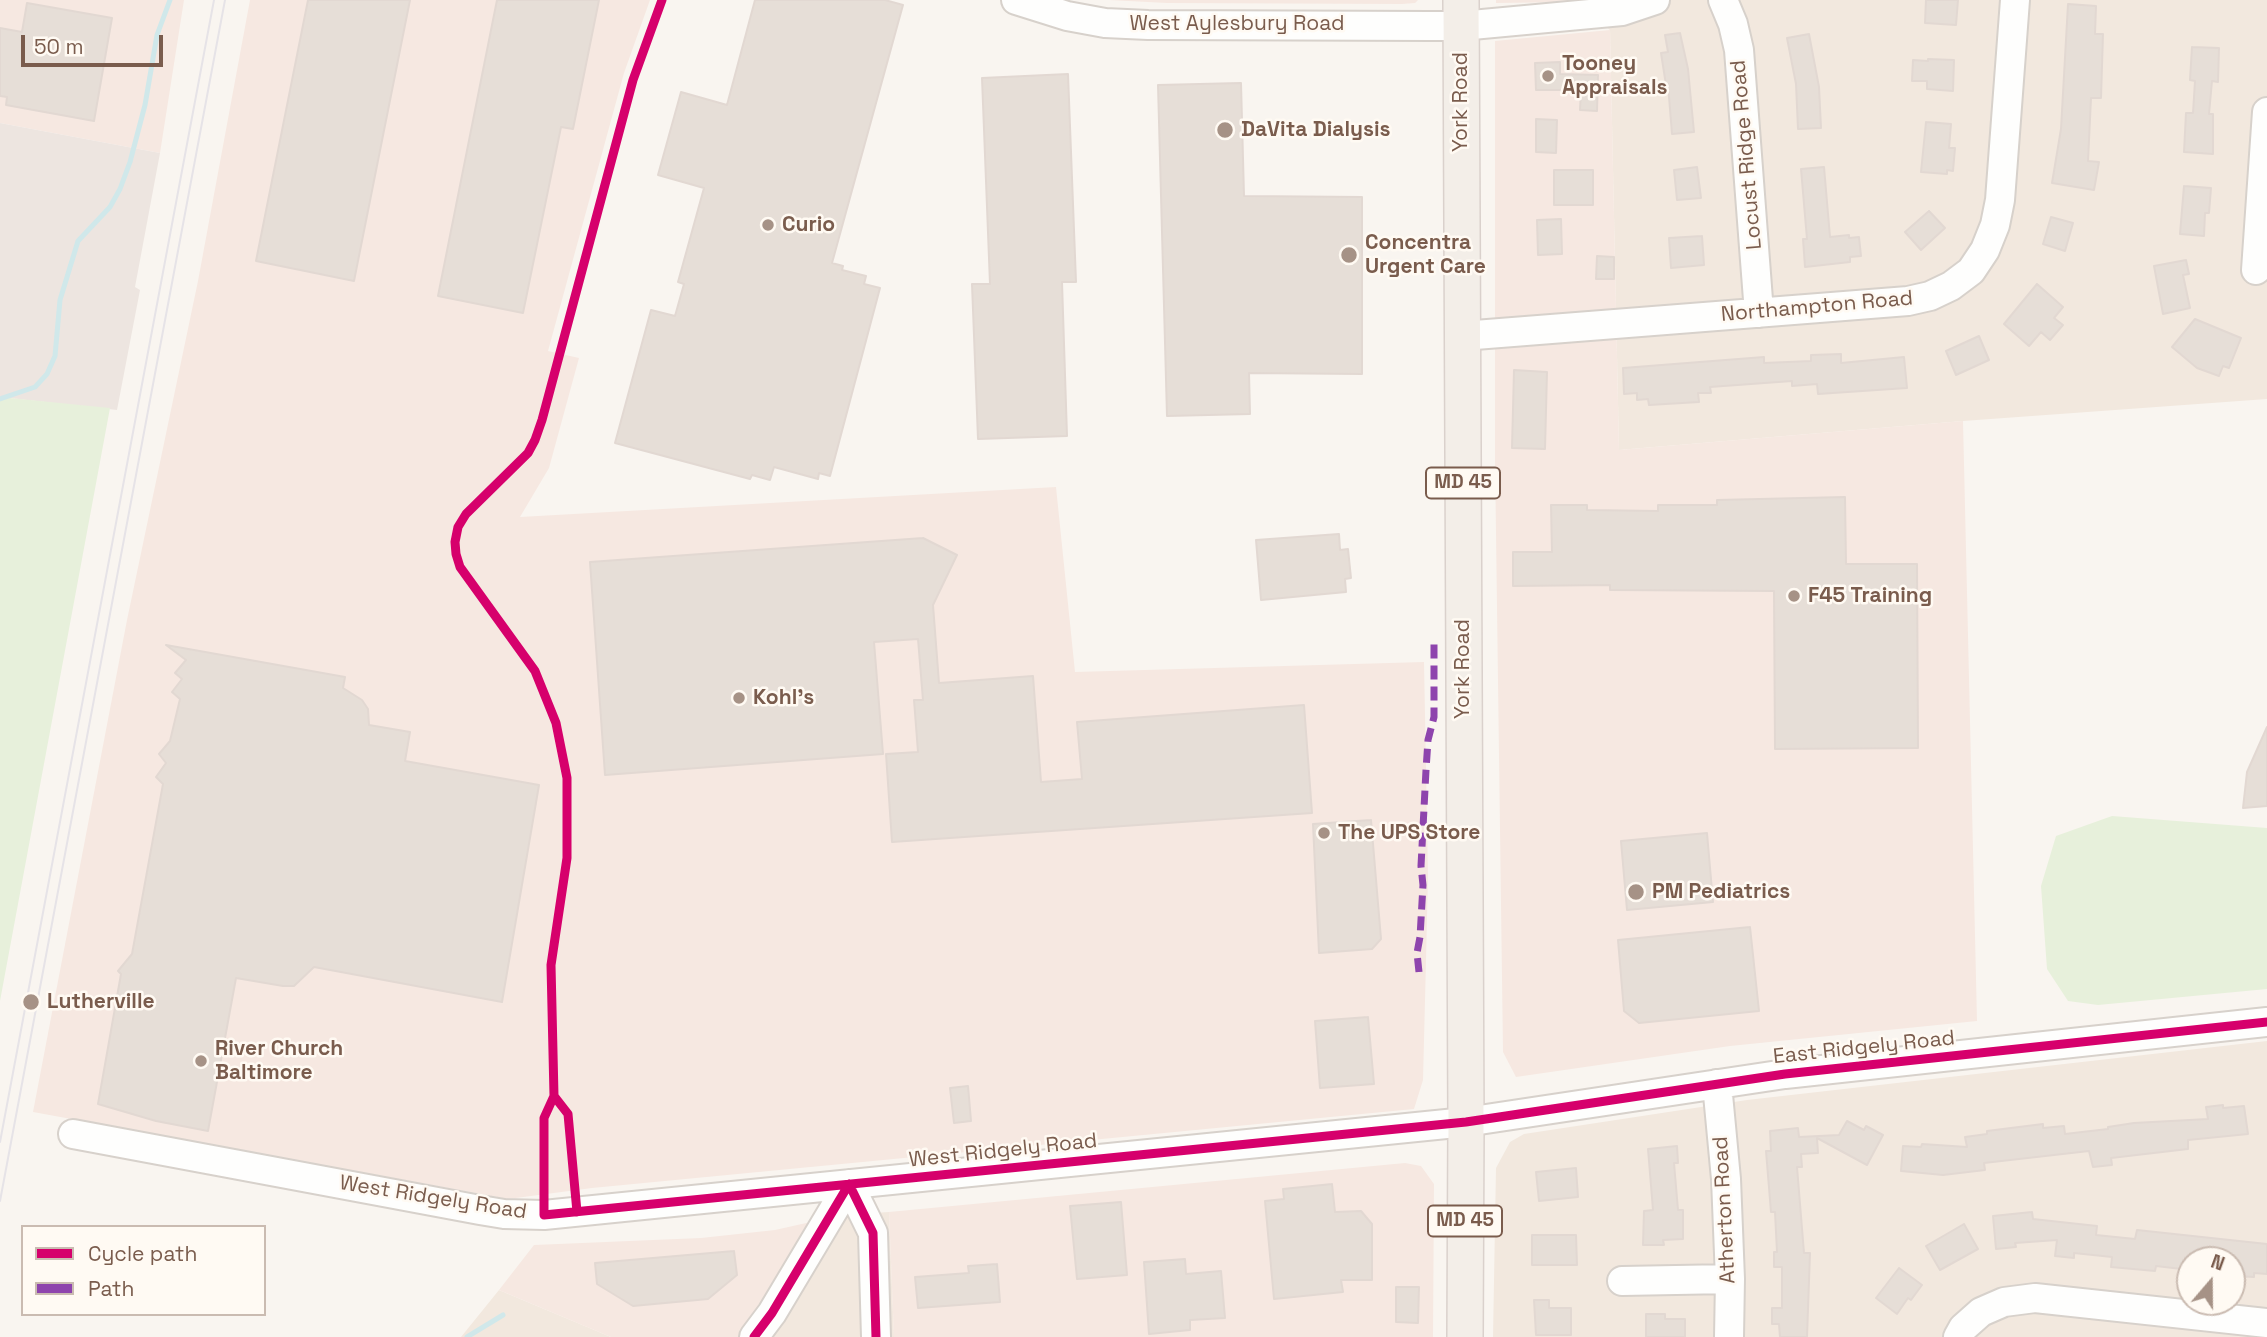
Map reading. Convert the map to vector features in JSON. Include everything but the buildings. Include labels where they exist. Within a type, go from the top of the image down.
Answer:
[{"type":"main road","name":"York Road","points":[[1461,13],[1465,1337]]},
{"type":"street","name":"West Aylesbury Road","points":[[1016,0],[1067,16],[1105,23],[1148,26],[1461,13],[1622,11],[1655,0]]},
{"type":"street","name":"Locust Ridge Road","points":[[1723,0],[1733,24],[1739,50],[1759,313]]},
{"type":"street","name":"Northampton Road","points":[[1462,336],[1919,299],[1951,286],[1971,271],[1985,250],[1995,225],[2000,201],[2015,0]]},
{"type":"street","points":[[2256,270],[2267,112]]},
{"type":"street","name":"East Ridgely Road","points":[[1466,1122],[1785,1074],[2267,1022]]},
{"type":"street","name":"Atherton Road","points":[[1717,1084],[1726,1179],[1730,1279],[1729,1337]]},
{"type":"street","name":"West Ridgely Road","points":[[73,1134],[504,1214],[577,1212],[1466,1122]]},
{"type":"street","points":[[754,1337],[779,1302],[849,1184]]},
{"type":"street","points":[[849,1184],[873,1233],[876,1337]]},
{"type":"street","points":[[1622,1281],[1730,1279]]},
{"type":"street","points":[[1958,1337],[1963,1328],[1981,1312],[2004,1302],[2035,1298],[2267,1323]]},
{"type":"shaded area","points":[[0,0],[184,0],[160,153],[0,123]]},
{"type":"shaded area","points":[[250,0],[650,0],[624,73],[548,351],[579,358],[549,468],[520,517],[1056,487],[1075,672],[1424,662],[1428,875],[1423,1080],[1414,1109],[592,1188],[508,1199],[33,1112],[127,620],[198,281]]},
{"type":"shaded area","points":[[1109,0],[1418,0],[1415,3],[1402,4],[1167,3]]},
{"type":"shaded area","points":[[1496,0],[1572,0],[1572,2],[1496,3]]},
{"type":"shaded area","points":[[1572,0],[2267,0],[2267,399],[1619,450],[1610,30]]},
{"type":"shaded area","points":[[1610,30],[1619,450],[1963,421],[1977,1021],[1730,1046],[1516,1077],[1503,1052],[1495,459],[1495,41]]},
{"type":"shaded area","points":[[0,123],[160,153],[135,287],[140,290],[117,410],[0,397]]},
{"type":"shaded area","points":[[2267,1041],[2267,1337],[1493,1337],[1496,1168],[1510,1142],[1524,1134],[1747,1100]]},
{"type":"shaded area","points":[[1405,1163],[1421,1166],[1434,1184],[1433,1337],[894,1337],[889,1212]]},
{"type":"shaded area","points":[[889,1212],[894,1337],[748,1337],[842,1215]]},
{"type":"shaded area","points":[[842,1215],[747,1337],[611,1337],[499,1290],[534,1245],[701,1238],[775,1230]]},
{"type":"shaded area","points":[[499,1290],[611,1337],[461,1337]]},
{"type":"green space","points":[[0,397],[110,408],[0,1001]]},
{"type":"green space","points":[[2112,816],[2267,828],[2267,989],[2098,1005],[2068,1001],[2047,969],[2041,886],[2056,836]]},
{"type":"waterway","points":[[0,399],[35,387],[47,374],[55,356],[60,300],[78,241],[110,207],[120,189],[145,105],[157,35],[170,0]]},
{"type":"waterway","points":[[467,1337],[503,1315]]},
{"type":"tram line","points":[[0,1142],[214,0]]},
{"type":"tram line","points":[[0,1201],[225,0]]},
{"type":"marked path","points":[[1419,972],[1417,953],[1423,885],[1421,866],[1426,770],[1428,740],[1434,717],[1434,639]]},
{"type":"cycle path","points":[[662,0],[633,80],[535,440],[528,453],[466,514],[458,527],[455,542],[460,567],[535,671],[556,723],[567,778],[567,858],[551,965],[554,1096],[544,1118],[544,1215],[1466,1122],[1785,1074],[2267,1022]]},
{"type":"cycle path","points":[[554,1096],[568,1114],[577,1212]]},
{"type":"cycle path","points":[[849,1184],[873,1233],[876,1337]]},
{"type":"cycle path","points":[[754,1337],[772,1313],[849,1184]]},
{"type":"place","name":"Tooney Appraisals","points":[[1548,76]]},
{"type":"place","name":"DaVita Dialysis","points":[[1225,130]]},
{"type":"place","name":"Curio","points":[[768,225]]},
{"type":"place","name":"Concentra Urgent Care","points":[[1349,255]]},
{"type":"place","name":"F45 Training","points":[[1794,596]]},
{"type":"place","name":"Kohl's","points":[[739,698]]},
{"type":"place","name":"The UPS Store","points":[[1324,833]]},
{"type":"place","name":"PM Pediatrics","points":[[1636,892]]},
{"type":"place","name":"Lutherville","points":[[31,1002]]},
{"type":"place","name":"River Church Baltimore","points":[[201,1061]]}]
